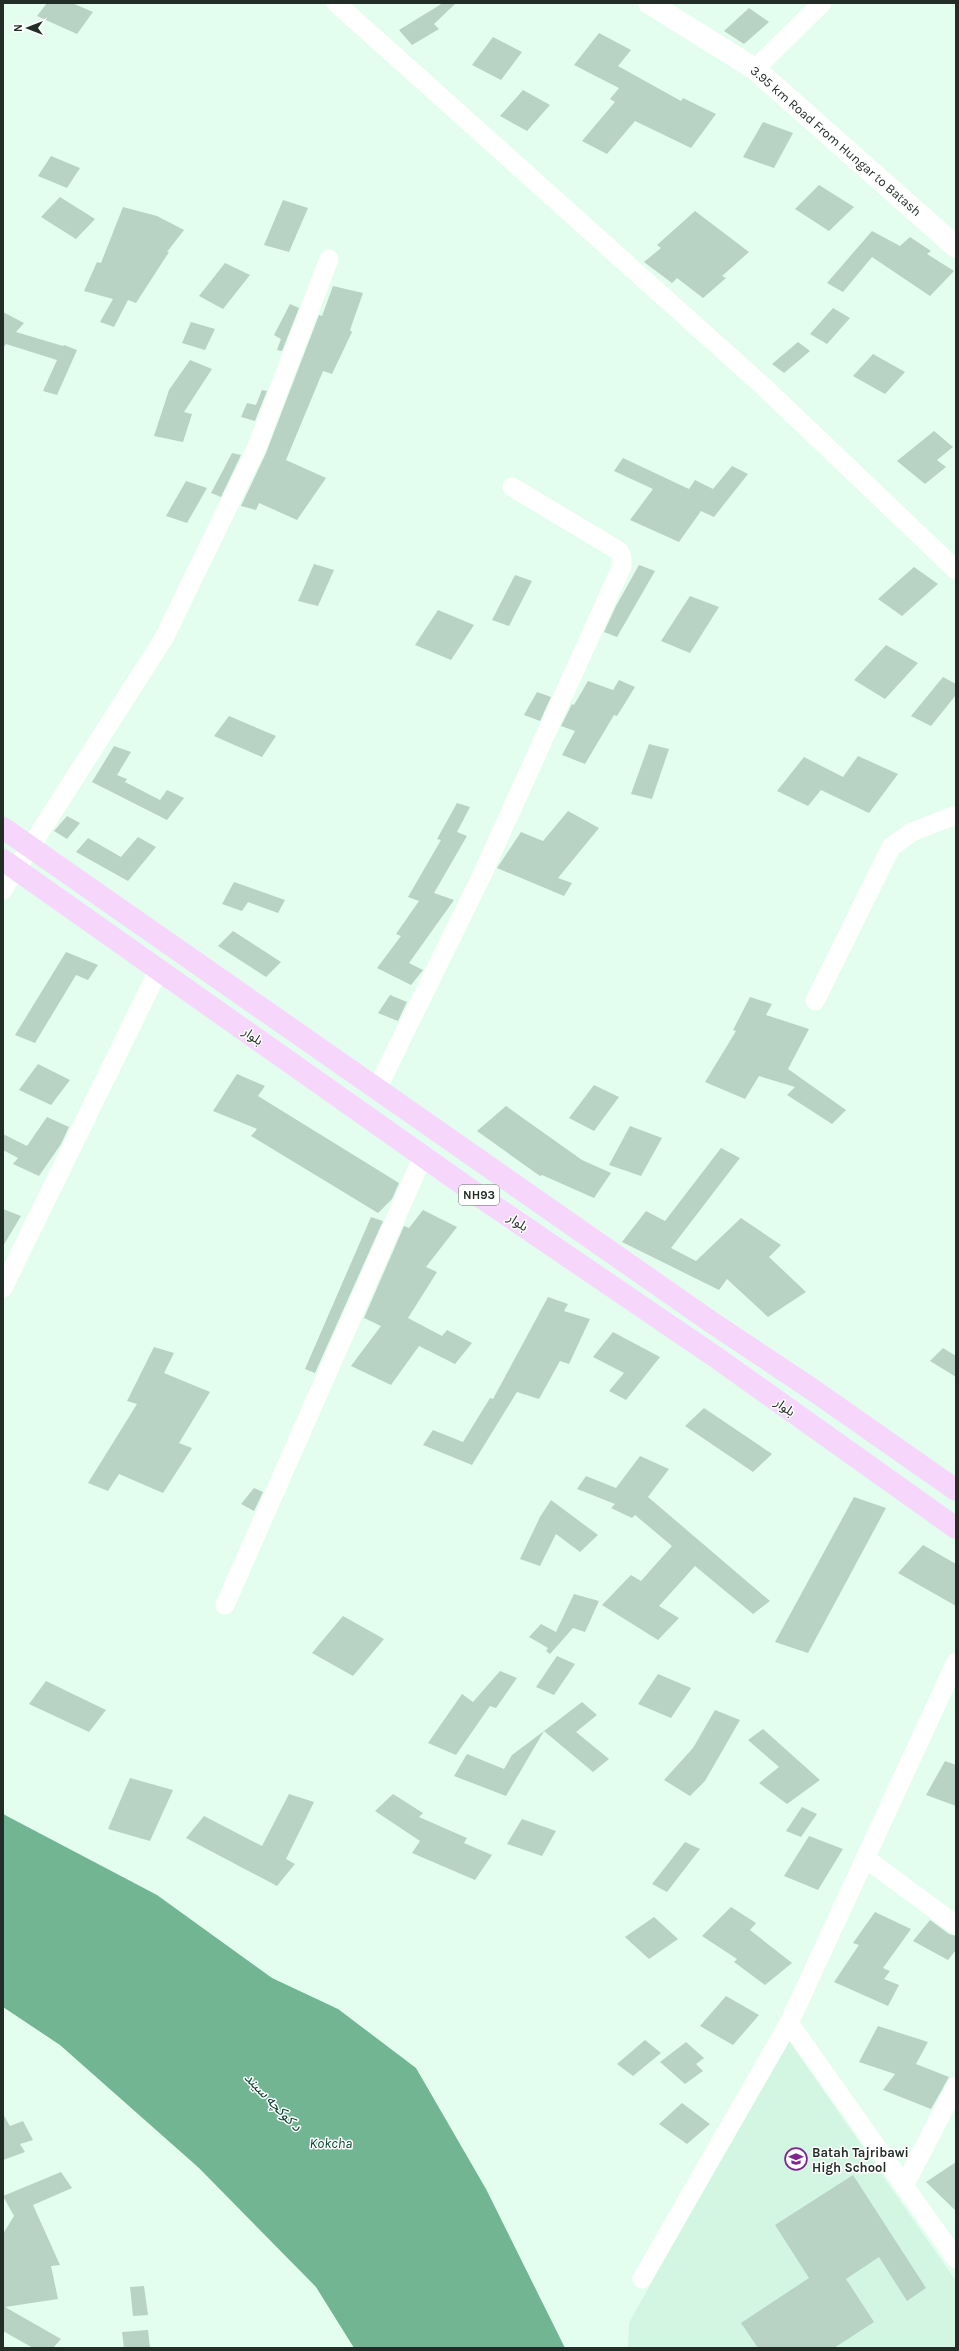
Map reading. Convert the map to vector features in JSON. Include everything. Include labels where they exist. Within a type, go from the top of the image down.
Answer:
[{"type":"main road","name":"NH93","points":[[3,828],[708,1320],[816,1392],[956,1490]]},
{"type":"main road","name":"بلوار","points":[[9,865],[424,1156],[954,1522]]},
{"type":"street","points":[[336,3],[763,386],[956,570]]},
{"type":"street","name":"3.95 km Road From Hungar to Batash","points":[[649,3],[755,69],[956,247]]},
{"type":"street","points":[[755,69],[822,3]]},
{"type":"street","points":[[3,890],[9,865],[31,848],[164,638],[256,450],[329,259]]},
{"type":"street","points":[[377,1089],[481,877],[622,566],[622,558],[619,551],[512,487]]},
{"type":"street","points":[[815,1001],[891,847],[912,832],[956,815]]},
{"type":"street","points":[[3,1288],[159,969]]},
{"type":"street","points":[[225,1605],[424,1156]]},
{"type":"street","points":[[642,2279],[789,2023],[956,1662]]},
{"type":"street","points":[[865,1858],[956,1925]]},
{"type":"street","points":[[789,2023],[956,2259]]},
{"type":"street","points":[[904,2186],[956,2086]]},
{"type":"shaded area","name":"Batah Tajribawi High School","points":[[787,2038],[956,2281],[956,2348],[628,2348],[629,2323]]},
{"type":"water","name":"Kokcha","points":[[3,1814],[157,1895],[272,1978],[338,2009],[416,2068],[486,2189],[565,2348],[354,2348],[316,2287],[199,2168],[60,2045],[3,2007]]},
{"type":"building","points":[[47,3],[72,3],[93,12],[77,34],[37,16]]},
{"type":"building","points":[[443,3],[456,3],[434,24],[439,29],[412,45],[399,30]]},
{"type":"building","points":[[749,8],[769,22],[744,44],[724,31]]},
{"type":"building","points":[[599,33],[631,50],[618,66],[681,101],[683,98],[716,114],[691,148],[635,121],[607,154],[582,141],[615,102],[610,99],[619,88],[574,65]]},
{"type":"building","points":[[493,37],[522,52],[501,80],[472,65]]},
{"type":"building","points":[[523,90],[550,105],[527,131],[500,116]]},
{"type":"building","points":[[763,122],[793,133],[774,168],[743,157]]},
{"type":"building","points":[[51,156],[80,168],[67,188],[38,176]]},
{"type":"building","points":[[819,185],[854,207],[829,231],[795,209]]},
{"type":"building","points":[[60,197],[95,219],[76,239],[41,217]]},
{"type":"building","points":[[283,200],[308,208],[289,252],[264,245]]},
{"type":"building","points":[[123,207],[157,216],[184,230],[167,252],[169,252],[136,303],[128,300],[114,327],[100,322],[113,299],[84,291],[97,262],[101,263]]},
{"type":"building","points":[[695,211],[749,252],[722,276],[726,278],[703,298],[677,278],[672,283],[644,262],[661,248],[657,245]]},
{"type":"building","points":[[872,231],[900,246],[910,237],[931,251],[927,254],[954,271],[930,296],[872,257],[843,292],[827,283]]},
{"type":"building","points":[[225,263],[250,275],[223,309],[199,296]]},
{"type":"building","points":[[333,286],[363,293],[350,330],[352,332],[332,374],[323,371],[286,460],[326,478],[297,520],[259,503],[256,510],[241,506],[266,453],[319,315],[322,316]]},
{"type":"building","points":[[290,304],[299,308],[282,351],[277,350],[281,339],[274,335]]},
{"type":"building","points":[[833,308],[850,318],[827,344],[810,334]]},
{"type":"building","points":[[3,312],[24,323],[16,332],[77,350],[57,395],[43,391],[57,360],[6,344],[3,348]]},
{"type":"building","points":[[191,322],[215,329],[205,350],[182,343]]},
{"type":"building","points":[[798,342],[810,351],[784,373],[772,364]]},
{"type":"building","points":[[873,354],[905,372],[885,394],[853,376]]},
{"type":"building","points":[[190,360],[212,369],[184,412],[192,414],[183,442],[154,436],[169,390]]},
{"type":"building","points":[[262,390],[267,391],[255,421],[241,417],[247,403],[256,405]]},
{"type":"building","points":[[934,431],[953,447],[937,460],[946,467],[925,484],[897,461]]},
{"type":"building","points":[[232,453],[241,455],[221,497],[211,493]]},
{"type":"building","points":[[623,458],[689,489],[695,480],[713,489],[732,466],[748,474],[714,517],[701,511],[679,542],[630,520],[653,489],[614,471]]},
{"type":"building","points":[[186,481],[207,488],[187,523],[166,516]]},
{"type":"building","points":[[314,564],[334,570],[318,606],[298,601]]},
{"type":"building","points":[[639,565],[655,571],[617,637],[604,632],[616,606]]},
{"type":"building","points":[[914,567],[938,584],[902,616],[878,599]]},
{"type":"building","points":[[515,575],[532,581],[509,626],[492,620]]},
{"type":"building","points":[[690,596],[719,607],[690,653],[661,641]]},
{"type":"building","points":[[438,610],[474,625],[451,660],[415,645]]},
{"type":"building","points":[[886,645],[918,663],[885,699],[854,680]]},
{"type":"building","points":[[943,677],[956,684],[956,695],[931,726],[911,716]]},
{"type":"building","points":[[619,680],[635,687],[617,716],[614,715],[585,764],[562,755],[575,731],[561,726],[572,704],[574,705],[588,681],[613,690]]},
{"type":"building","points":[[537,692],[551,697],[540,721],[524,715]]},
{"type":"building","points":[[229,716],[276,736],[262,757],[214,736]]},
{"type":"building","points":[[649,744],[669,749],[652,799],[631,794]]},
{"type":"building","points":[[114,746],[131,752],[117,775],[127,779],[125,782],[160,800],[167,790],[184,798],[167,820],[92,782]]},
{"type":"building","points":[[858,756],[898,774],[869,813],[821,790],[808,806],[777,791],[804,757],[843,777]]},
{"type":"building","points":[[457,803],[470,807],[457,832],[467,836],[434,893],[454,900],[409,963],[423,970],[411,985],[377,968],[401,936],[396,934],[419,901],[408,897],[441,840],[437,839]]},
{"type":"building","points":[[568,811],[599,828],[558,878],[572,883],[564,896],[497,868],[521,832],[543,841]]},
{"type":"building","points":[[67,816],[80,823],[67,839],[54,831]]},
{"type":"building","points":[[138,837],[156,847],[128,881],[76,852],[88,838],[121,857]]},
{"type":"building","points":[[234,882],[285,900],[278,913],[248,902],[242,911],[222,904]]},
{"type":"building","points":[[233,931],[281,962],[266,977],[218,946]]},
{"type":"building","points":[[66,952],[98,965],[88,980],[76,975],[35,1043],[15,1035]]},
{"type":"building","points":[[390,995],[407,1002],[398,1021],[378,1013]]},
{"type":"building","points":[[750,997],[772,1004],[766,1015],[809,1029],[788,1069],[846,1110],[832,1124],[787,1095],[795,1087],[759,1076],[745,1099],[705,1082],[736,1031],[733,1030]]},
{"type":"building","points":[[38,1064],[70,1080],[51,1105],[19,1090]]},
{"type":"building","points":[[237,1074],[265,1086],[258,1096],[399,1183],[392,1199],[378,1213],[251,1136],[257,1129],[213,1111]]},
{"type":"building","points":[[594,1085],[619,1097],[594,1131],[569,1118]]},
{"type":"building","points":[[506,1106],[582,1160],[611,1173],[594,1198],[542,1175],[540,1176],[477,1131]]},
{"type":"building","points":[[47,1117],[69,1127],[61,1144],[39,1176],[13,1164],[18,1158],[3,1150],[3,1134],[27,1146]]},
{"type":"building","points":[[630,1126],[662,1138],[641,1176],[609,1165]]},
{"type":"building","points":[[721,1148],[740,1158],[671,1248],[696,1261],[741,1218],[781,1245],[769,1257],[806,1292],[768,1317],[727,1279],[719,1290],[622,1242],[646,1211],[665,1221]]},
{"type":"building","points":[[3,1209],[21,1216],[3,1246]]},
{"type":"building","points":[[423,1210],[457,1227],[426,1267],[437,1272],[408,1318],[442,1336],[447,1330],[472,1343],[455,1364],[419,1346],[391,1385],[351,1366],[381,1326],[364,1318],[404,1226],[409,1228]]},
{"type":"building","points":[[371,1217],[383,1221],[315,1373],[305,1369]]},
{"type":"building","points":[[548,1297],[568,1304],[564,1311],[590,1319],[569,1364],[560,1361],[539,1399],[517,1392],[472,1465],[423,1445],[433,1430],[463,1442],[490,1398],[493,1399]]},
{"type":"building","points":[[613,1332],[660,1357],[626,1400],[609,1391],[624,1373],[593,1357]]},
{"type":"building","points":[[154,1347],[174,1353],[164,1373],[210,1392],[179,1443],[192,1448],[163,1493],[119,1474],[108,1491],[88,1483],[137,1404],[127,1401]]},
{"type":"building","points":[[943,1348],[956,1356],[956,1377],[930,1361]]},
{"type":"building","points":[[704,1408],[772,1454],[753,1472],[685,1426]]},
{"type":"building","points":[[640,1456],[669,1469],[648,1497],[770,1601],[753,1614],[695,1566],[659,1606],[679,1618],[658,1640],[602,1605],[631,1575],[641,1581],[672,1546],[635,1515],[632,1518],[611,1508],[615,1504],[577,1489],[586,1476],[616,1488]]},
{"type":"building","points":[[254,1488],[263,1492],[254,1511],[241,1504]]},
{"type":"building","points":[[854,1497],[886,1508],[808,1653],[775,1642]]},
{"type":"building","points":[[551,1500],[598,1535],[580,1552],[556,1534],[540,1566],[520,1559],[540,1517]]},
{"type":"building","points":[[923,1545],[956,1564],[956,1606],[898,1573]]},
{"type":"building","points":[[574,1594],[599,1601],[585,1632],[573,1628],[550,1654],[546,1651],[548,1648],[529,1637],[541,1624],[556,1632]]},
{"type":"building","points":[[343,1616],[384,1639],[353,1676],[312,1653]]},
{"type":"building","points":[[557,1656],[575,1664],[554,1695],[536,1687]]},
{"type":"building","points":[[500,1671],[517,1678],[496,1708],[490,1706],[456,1755],[428,1743],[462,1694],[473,1702]]},
{"type":"building","points":[[658,1674],[691,1688],[671,1718],[638,1704]]},
{"type":"building","points":[[46,1681],[106,1710],[89,1732],[29,1704]]},
{"type":"building","points":[[582,1702],[597,1715],[576,1732],[609,1759],[593,1772],[544,1731]]},
{"type":"building","points":[[715,1710],[740,1720],[705,1781],[690,1796],[664,1780],[693,1748]]},
{"type":"building","points":[[763,1729],[820,1780],[787,1804],[759,1783],[779,1767],[748,1740]]},
{"type":"building","points":[[544,1731],[506,1796],[454,1776],[467,1754],[504,1769],[512,1755]]},
{"type":"building","points":[[945,1761],[956,1765],[956,1806],[926,1795]]},
{"type":"building","points":[[130,1778],[173,1790],[150,1841],[108,1829]]},
{"type":"building","points":[[289,1794],[314,1802],[286,1859],[295,1864],[277,1886],[186,1838],[204,1816],[262,1846]]},
{"type":"building","points":[[393,1794],[423,1813],[419,1817],[467,1838],[464,1843],[492,1855],[475,1880],[412,1853],[420,1841],[375,1811]]},
{"type":"building","points":[[802,1807],[817,1814],[801,1837],[786,1831]]},
{"type":"building","points":[[522,1819],[556,1831],[542,1856],[507,1844]]},
{"type":"building","points":[[809,1836],[843,1849],[818,1890],[784,1876]]},
{"type":"building","points":[[685,1842],[700,1849],[667,1892],[652,1884]]},
{"type":"building","points":[[731,1907],[756,1923],[750,1930],[792,1963],[765,1985],[734,1962],[737,1959],[702,1936]]},
{"type":"building","points":[[875,1912],[911,1929],[883,1968],[890,1971],[884,1979],[899,1985],[888,2006],[834,1982],[859,1945],[853,1943]]},
{"type":"building","points":[[654,1917],[678,1939],[649,1959],[625,1937]]},
{"type":"building","points":[[930,1920],[949,1934],[956,1936],[956,1950],[948,1960],[913,1941]]},
{"type":"building","points":[[726,1996],[759,2015],[733,2045],[700,2026]]},
{"type":"building","points":[[878,2026],[928,2042],[916,2064],[949,2077],[931,2109],[883,2090],[895,2074],[859,2062]]},
{"type":"building","points":[[645,2040],[661,2053],[633,2076],[617,2064]]},
{"type":"building","points":[[686,2042],[704,2058],[696,2064],[703,2071],[685,2084],[660,2062]]},
{"type":"building","points":[[682,2103],[710,2124],[687,2144],[659,2124]]},
{"type":"building","points":[[3,2114],[10,2126],[23,2121],[33,2140],[20,2144],[25,2152],[3,2160]]},
{"type":"building","points":[[956,2162],[956,2211],[926,2182]]},
{"type":"building","points":[[61,2172],[72,2188],[33,2205],[60,2265],[51,2266],[58,2299],[5,2307],[61,2339],[53,2348],[33,2348],[3,2331],[3,2234],[14,2216],[3,2196]]},
{"type":"building","points":[[853,2175],[926,2288],[907,2301],[879,2257],[846,2279],[874,2322],[834,2348],[758,2348],[741,2323],[809,2278],[775,2225]]},
{"type":"building","points":[[144,2286],[148,2315],[133,2316],[130,2287]]},
{"type":"building","points":[[148,2330],[150,2348],[124,2348],[122,2332]]},
{"type":"place","name":"Batah Tajribawi High School","points":[[796,2159]]},
{"type":"water label","name":"د کوکچه سیند","points":[[273,2102]]}]
